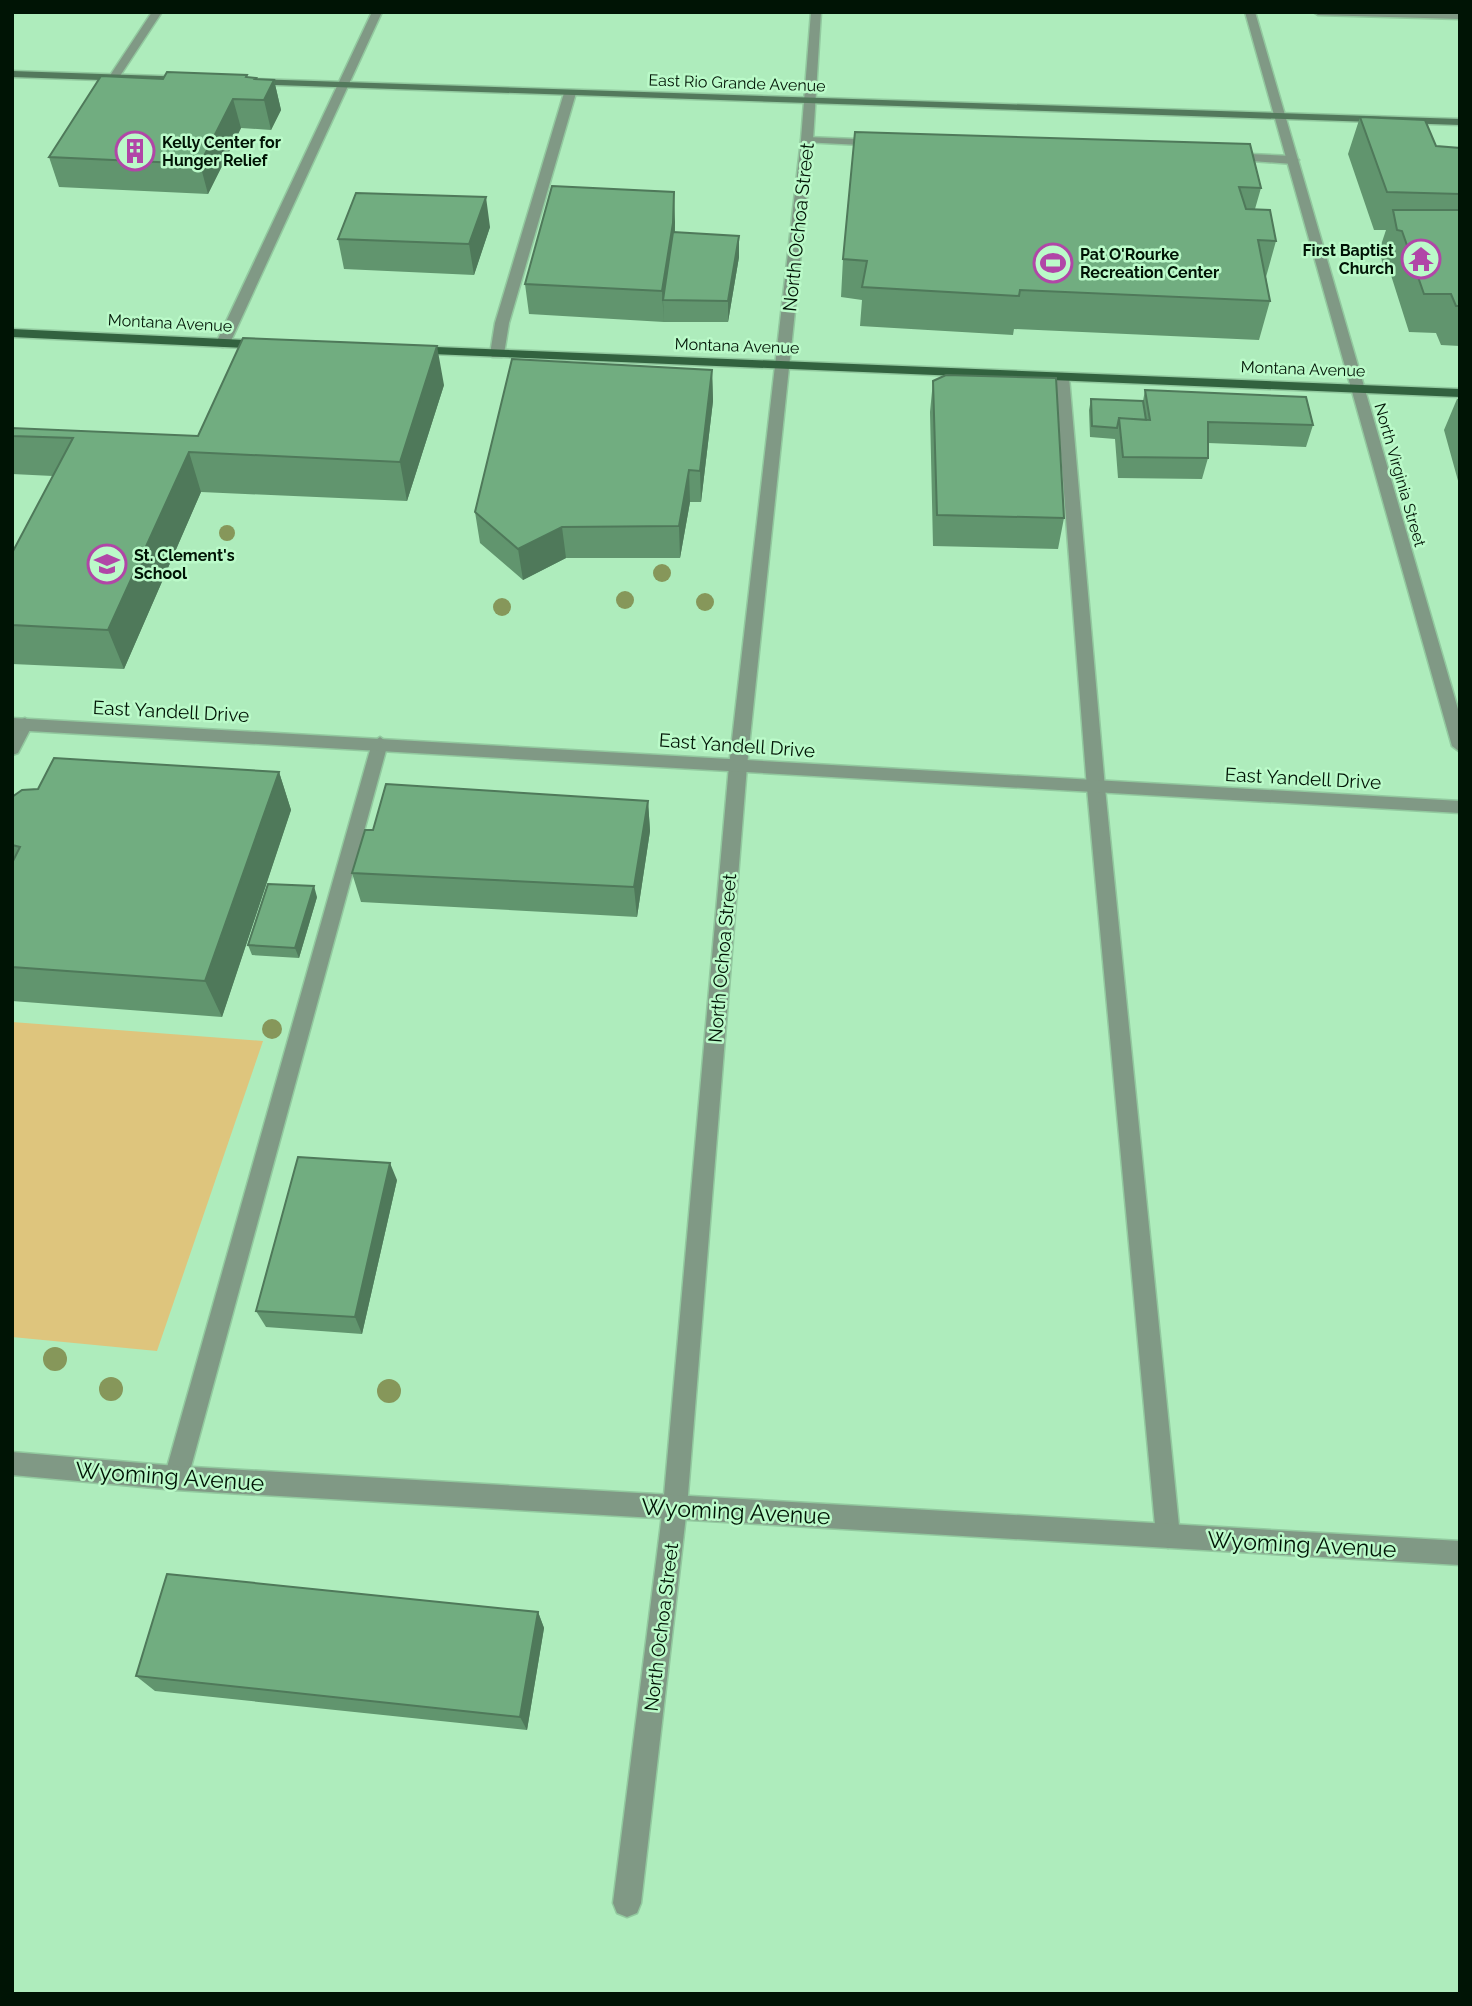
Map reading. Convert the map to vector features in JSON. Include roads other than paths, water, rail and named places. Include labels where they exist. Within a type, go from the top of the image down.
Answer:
[{"type":"main road","points":[[12,74],[208,80]]},
{"type":"main road","name":"East Rio Grande Avenue","points":[[235,81],[1460,121]]},
{"type":"main road","name":"Montana Avenue","points":[[12,333],[286,346]]},
{"type":"main road","name":"Montana Avenue","points":[[391,350],[1460,393]]},
{"type":"street","points":[[114,77],[157,12]]},
{"type":"street","points":[[223,343],[377,12]]},
{"type":"street","name":"North Ochoa Street","points":[[627,1903],[676,1507],[738,766],[807,140],[816,12]]},
{"type":"street","name":"North Virginia Street","points":[[1250,12],[1460,746]]},
{"type":"street","points":[[1318,12],[1460,16]]},
{"type":"street","points":[[497,354],[502,323],[570,93]]},
{"type":"street","points":[[807,140],[890,143]]},
{"type":"street","points":[[1209,156],[1293,160]]},
{"type":"street","points":[[1062,377],[1096,788],[1168,1536]]},
{"type":"street","points":[[12,749],[19,724]]},
{"type":"street","name":"East Yandell Drive","points":[[19,724],[1460,807]]},
{"type":"street","points":[[176,1478],[380,743]]},
{"type":"street","name":"Wyoming Avenue","points":[[12,1464],[176,1478],[1460,1553]]},
{"type":"place","name":"Kelly Center for Hunger Relief","points":[[135,151]]},
{"type":"place","name":"First Baptist Church","points":[[1421,259]]},
{"type":"place","name":"Pat O'Rourke Recreation Center","points":[[1053,263]]},
{"type":"place","name":"St. Clement's School","points":[[107,564]]}]
